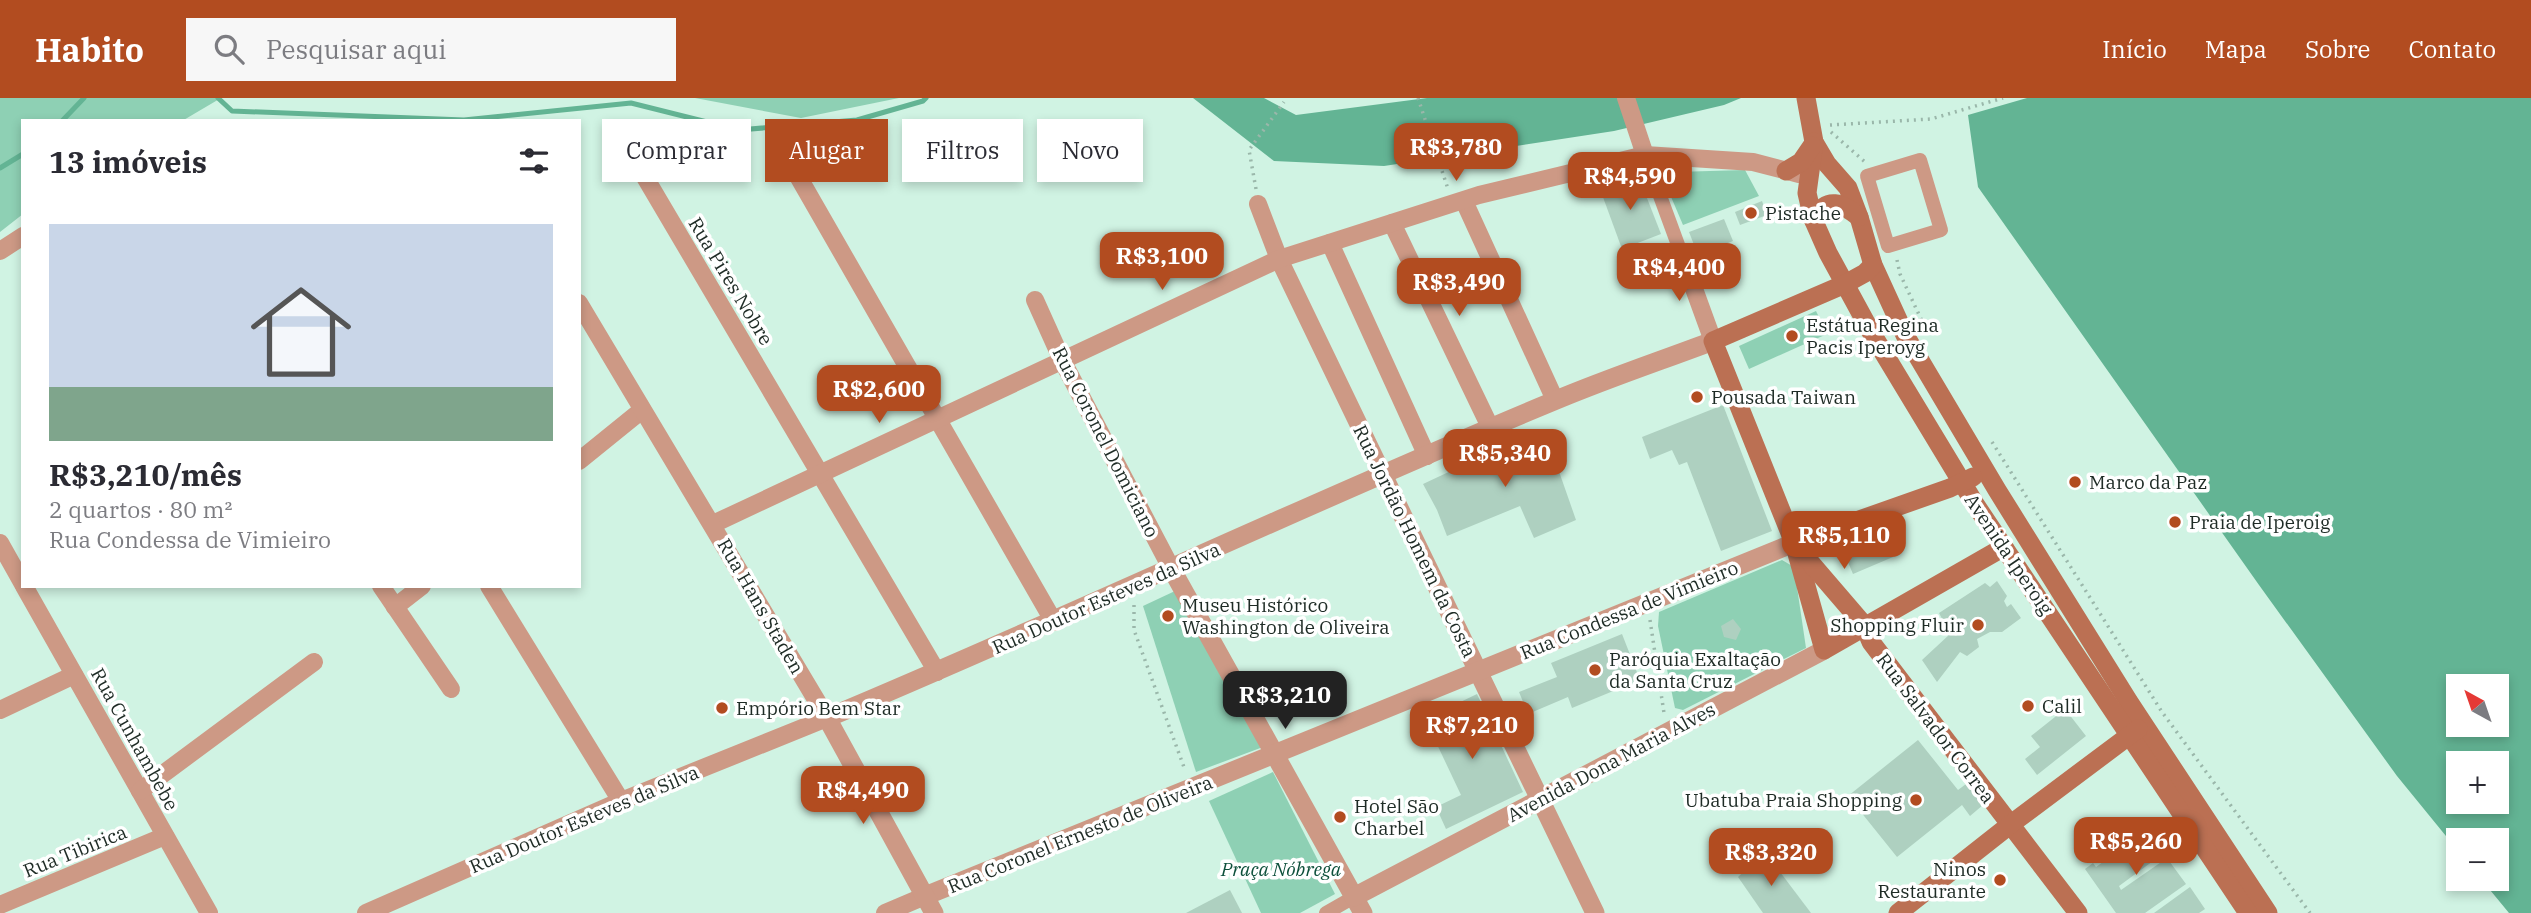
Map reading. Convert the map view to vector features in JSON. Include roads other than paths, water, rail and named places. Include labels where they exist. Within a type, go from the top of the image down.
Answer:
[{"type":"main road","points":[[1786,171],[1801,162],[1816,129],[1805,98]]},
{"type":"main road","name":"Avenida Iperoig","points":[[1816,129],[1807,193],[1813,219],[1871,332],[1962,483],[2115,712],[2137,731],[2268,913]]},
{"type":"main road","name":"Avenida Iperoig","points":[[1816,129],[1827,164],[1848,188],[1872,265],[1905,335],[2137,731],[2248,913]]},
{"type":"main road","points":[[1808,177],[1848,188]]},
{"type":"main road","points":[[1813,219],[1819,209],[1833,203],[1840,204],[1859,217]]},
{"type":"main road","name":"Rua Doutor Esteves da Silva","points":[[1713,341],[1845,284],[1865,273],[1872,265]]},
{"type":"main road","name":"Rua Salvador Correa","points":[[1713,341],[1794,543],[1824,650]]},
{"type":"main road","name":"Rua Condessa de Vimieiro","points":[[1794,543],[1962,483],[1985,470]]},
{"type":"main road","name":"Rua Salvador Correa","points":[[1794,543],[1864,625],[1871,642],[2078,913]]},
{"type":"main road","name":"Avenida Dona Maria Alves","points":[[1824,650],[2004,547]]},
{"type":"main road","points":[[1898,913],[2011,824],[2137,731]]},
{"type":"street","points":[[1626,98],[1643,149]]},
{"type":"street","points":[[713,524],[1279,258],[1479,195],[1643,149],[1753,162],[1808,177]]},
{"type":"street","name":"Rua Salvador Correa","points":[[1643,149],[1713,341]]},
{"type":"street","points":[[1920,160],[1941,230],[1901,242],[1888,246],[1867,176],[1920,160]]},
{"type":"street","name":"Rua Pires Nobre","points":[[648,182],[937,672]]},
{"type":"street","points":[[801,182],[1054,622]]},
{"type":"street","points":[[1464,201],[1555,400]]},
{"type":"street","name":"Rua Jordão Homem da Costa","points":[[1258,204],[1279,258],[1595,913]]},
{"type":"street","points":[[1392,223],[1491,429]]},
{"type":"street","points":[[0,251],[21,237]]},
{"type":"street","points":[[1330,243],[1427,456]]},
{"type":"street","name":"Rua Coronel Domiciano","points":[[1035,300],[1062,360],[1171,568],[1359,905]]},
{"type":"street","name":"Rua Hans Staden","points":[[581,306],[827,718],[930,905]]},
{"type":"street","name":"Rua Doutor Esteves da Silva","points":[[366,913],[392,908],[621,801],[1054,622],[1555,400],[1713,341]]},
{"type":"street","points":[[581,459],[642,410]]},
{"type":"street","name":"Rua Cunhambebe","points":[[0,543],[21,581]]},
{"type":"street","name":"Rua Condessa de Vimieiro","points":[[1275,754],[1794,543]]},
{"type":"street","name":"Rua Cunhambebe","points":[[25,588],[209,913]]},
{"type":"street","points":[[382,588],[451,689]]},
{"type":"street","points":[[395,607],[419,588]]},
{"type":"street","points":[[490,588],[621,801]]},
{"type":"street","name":"Avenida Dona Maria Alves","points":[[1326,913],[1359,905],[1539,800],[1824,650]]},
{"type":"street","points":[[140,791],[314,662]]},
{"type":"street","points":[[0,710],[74,675]]},
{"type":"street","name":"Rua Coronel Ernesto de Oliveira","points":[[884,913],[930,905],[1192,788],[1275,754]]},
{"type":"street","name":"Rua Tibirica","points":[[0,905],[165,836]]},
{"type":"waterway","points":[[64,119],[84,98]]},
{"type":"waterway","points":[[218,98],[232,111],[438,119]]},
{"type":"waterway","points":[[474,119],[631,103],[739,130],[857,120],[926,98]]},
{"type":"waterway","points":[[0,168],[21,155]]},
{"type":"place","name":"Pistache","points":[[1751,213]]},
{"type":"place","name":"Estátua Regina Pacis Iperoyg","points":[[1792,336]]},
{"type":"place","name":"Pousada Taiwan","points":[[1697,397]]},
{"type":"place","name":"Marco da Paz","points":[[2075,482]]},
{"type":"place","name":"Praia de Iperoig","points":[[2175,522]]},
{"type":"place","name":"Museu Histórico Washington de Oliveira","points":[[1168,616]]},
{"type":"place","name":"Shopping Fluir","points":[[1978,625]]},
{"type":"place","name":"Paróquia Exaltação da Santa Cruz","points":[[1595,670]]},
{"type":"place","name":"Calil","points":[[2028,706]]},
{"type":"place","name":"Empório Bem Star","points":[[722,708]]},
{"type":"place","name":"Ubatuba Praia Shopping","points":[[1916,800]]},
{"type":"place","name":"Hotel São Charbel","points":[[1340,817]]},
{"type":"place","name":"Ninos Restaurante","points":[[2000,880]]},
{"type":"park label","name":"Praça Nóbrega","points":[[1281,869]]}]
